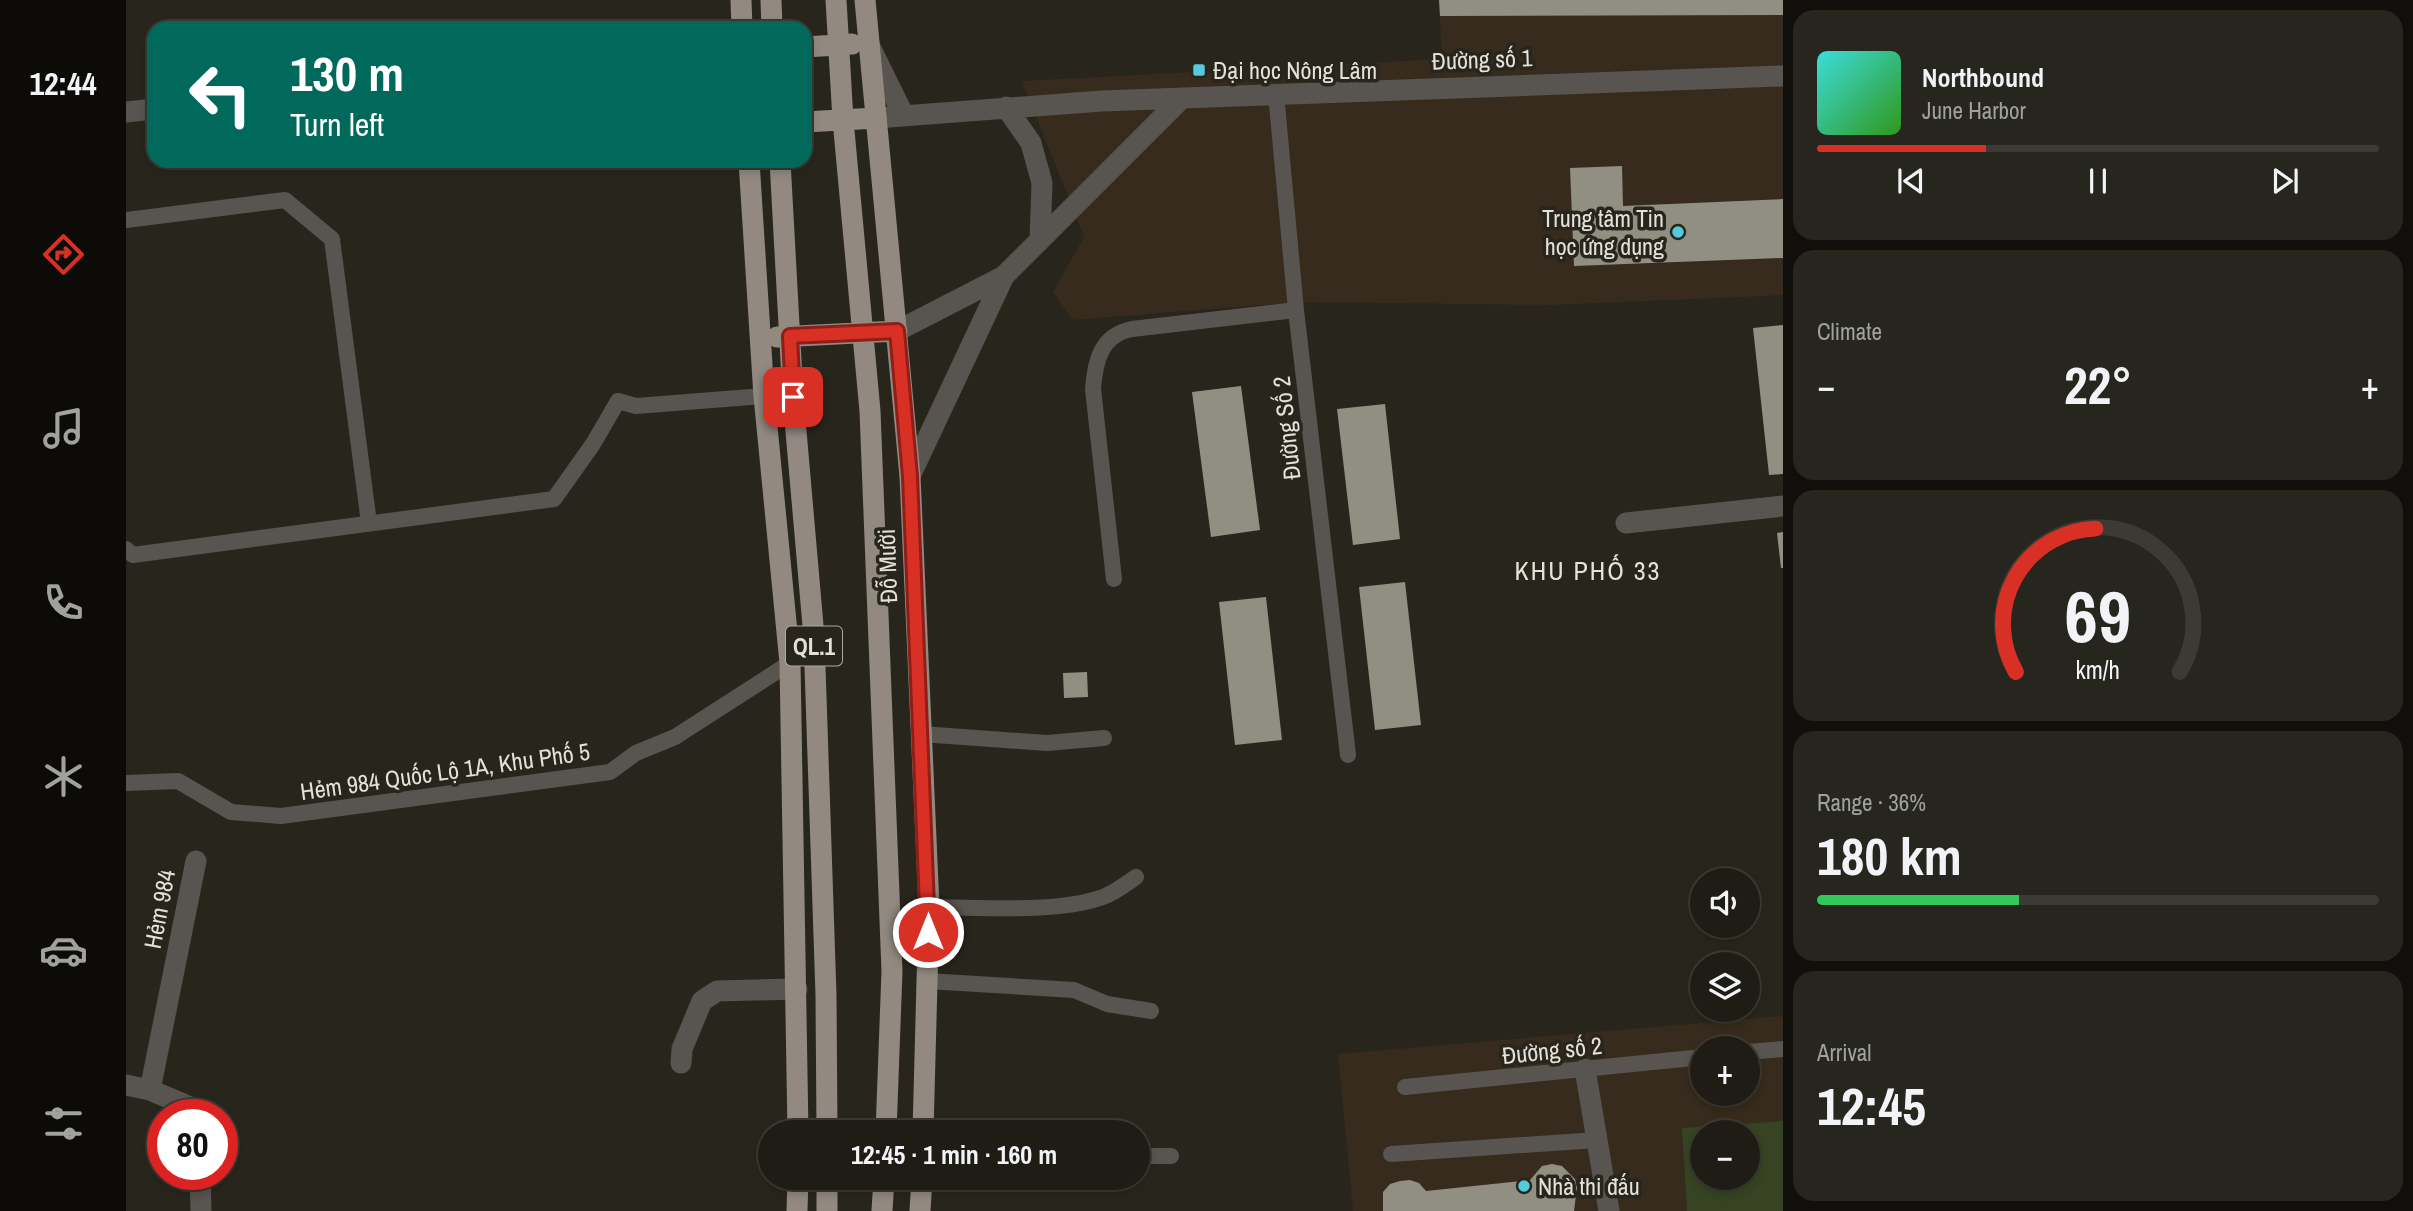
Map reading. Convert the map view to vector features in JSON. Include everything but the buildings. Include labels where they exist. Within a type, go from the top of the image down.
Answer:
[{"type":"highway","points":[[741,0],[742,21]]},
{"type":"highway","points":[[771,0],[772,21]]},
{"type":"highway","name":"Đỗ Mười","points":[[836,0],[843,120],[870,411],[891,958],[886,1120]]},
{"type":"highway","name":"Đỗ Mười","points":[[865,0],[910,476],[929,907],[923,1120]]},
{"type":"highway","points":[[812,47],[869,43]]},
{"type":"highway","points":[[812,122],[876,118]]},
{"type":"highway","name":"QL.1","points":[[749,168],[764,396],[790,663],[798,1120]]},
{"type":"highway","name":"QL.1","points":[[780,168],[793,397],[817,700],[827,1120]]},
{"type":"highway","points":[[761,337],[897,331]]},
{"type":"highway","points":[[797,1211],[798,1190]]},
{"type":"highway","points":[[827,1190],[827,1211]]},
{"type":"highway","points":[[881,1211],[883,1190]]},
{"type":"highway","points":[[919,1211],[921,1190]]},
{"type":"street","points":[[869,43],[903,114]]},
{"type":"street","name":"Đường số 1","points":[[876,118],[1006,107],[1182,98],[1783,76]]},
{"type":"street","points":[[897,331],[1004,276],[1182,98]]},
{"type":"street","points":[[1006,107],[1031,143],[1042,183],[1040,240]]},
{"type":"street","points":[[126,112],[147,110]]},
{"type":"street","points":[[910,476],[1004,276]]},
{"type":"street","points":[[1626,523],[1783,506]]},
{"type":"street","name":"Hẻm 984","points":[[150,1090],[195,861]]},
{"type":"street","points":[[681,1063],[682,1049],[702,1001],[717,991],[797,989]]},
{"type":"street","points":[[1585,1069],[1609,1211]]},
{"type":"street","points":[[126,1085],[150,1090],[171,1099]]},
{"type":"street","points":[[201,1190],[201,1211]]},
{"type":"lane","name":"Đường Số 2","points":[[1276,94],[1296,310],[1348,755]]},
{"type":"lane","points":[[126,220],[285,200],[332,239],[369,523]]},
{"type":"lane","points":[[1114,579],[1093,389],[1094,363],[1107,341],[1118,332],[1132,329],[1296,310]]},
{"type":"lane","points":[[126,549],[133,555],[554,499],[593,444],[618,401],[636,406],[764,396],[793,397]]},
{"type":"lane","name":"Hẻm 984 Quốc Lộ 1A, Khu Phố 5","points":[[126,783],[178,781],[231,813],[281,816],[610,772],[636,753],[675,737],[790,663]]},
{"type":"lane","points":[[921,734],[1047,743],[1104,738]]},
{"type":"lane","points":[[929,907],[1026,908],[1077,903],[1105,897],[1136,877]]},
{"type":"lane","points":[[927,981],[1074,990],[1107,1004],[1151,1011]]},
{"type":"lane","points":[[1760,1051],[1783,1049]]},
{"type":"lane","name":"Đường số 2","points":[[1405,1087],[1690,1058]]},
{"type":"lane","points":[[1391,1154],[1597,1140]]},
{"type":"lane","points":[[1150,1156],[1171,1156]]},
{"type":"shaded area","points":[[1439,0],[1783,0],[1783,295],[1552,305],[1301,302],[1073,320],[1053,292],[1084,237],[1022,81],[1442,59]]},
{"type":"shaded area","points":[[1783,1016],[1783,1211],[1353,1211],[1338,1054],[1713,1022],[1760,1022],[1760,1018]]},
{"type":"green space","points":[[1783,1121],[1783,1211],[1687,1211],[1682,1128],[1690,1127],[1690,1190],[1760,1190],[1760,1123]]},
{"type":"place","name":"Đại học Nông Lâm","points":[[1199,70]]},
{"type":"place","name":"Trung tâm Tin học ứng dụng","points":[[1678,232]]},
{"type":"place","name":"Nhà thi đấu","points":[[1524,1186]]},
{"type":"district","name":"KHU PHỐ 33","points":[[1588,570]]},
{"type":"route","points":[[793,397],[790,336],[897,331],[910,476],[928,932]]}]
